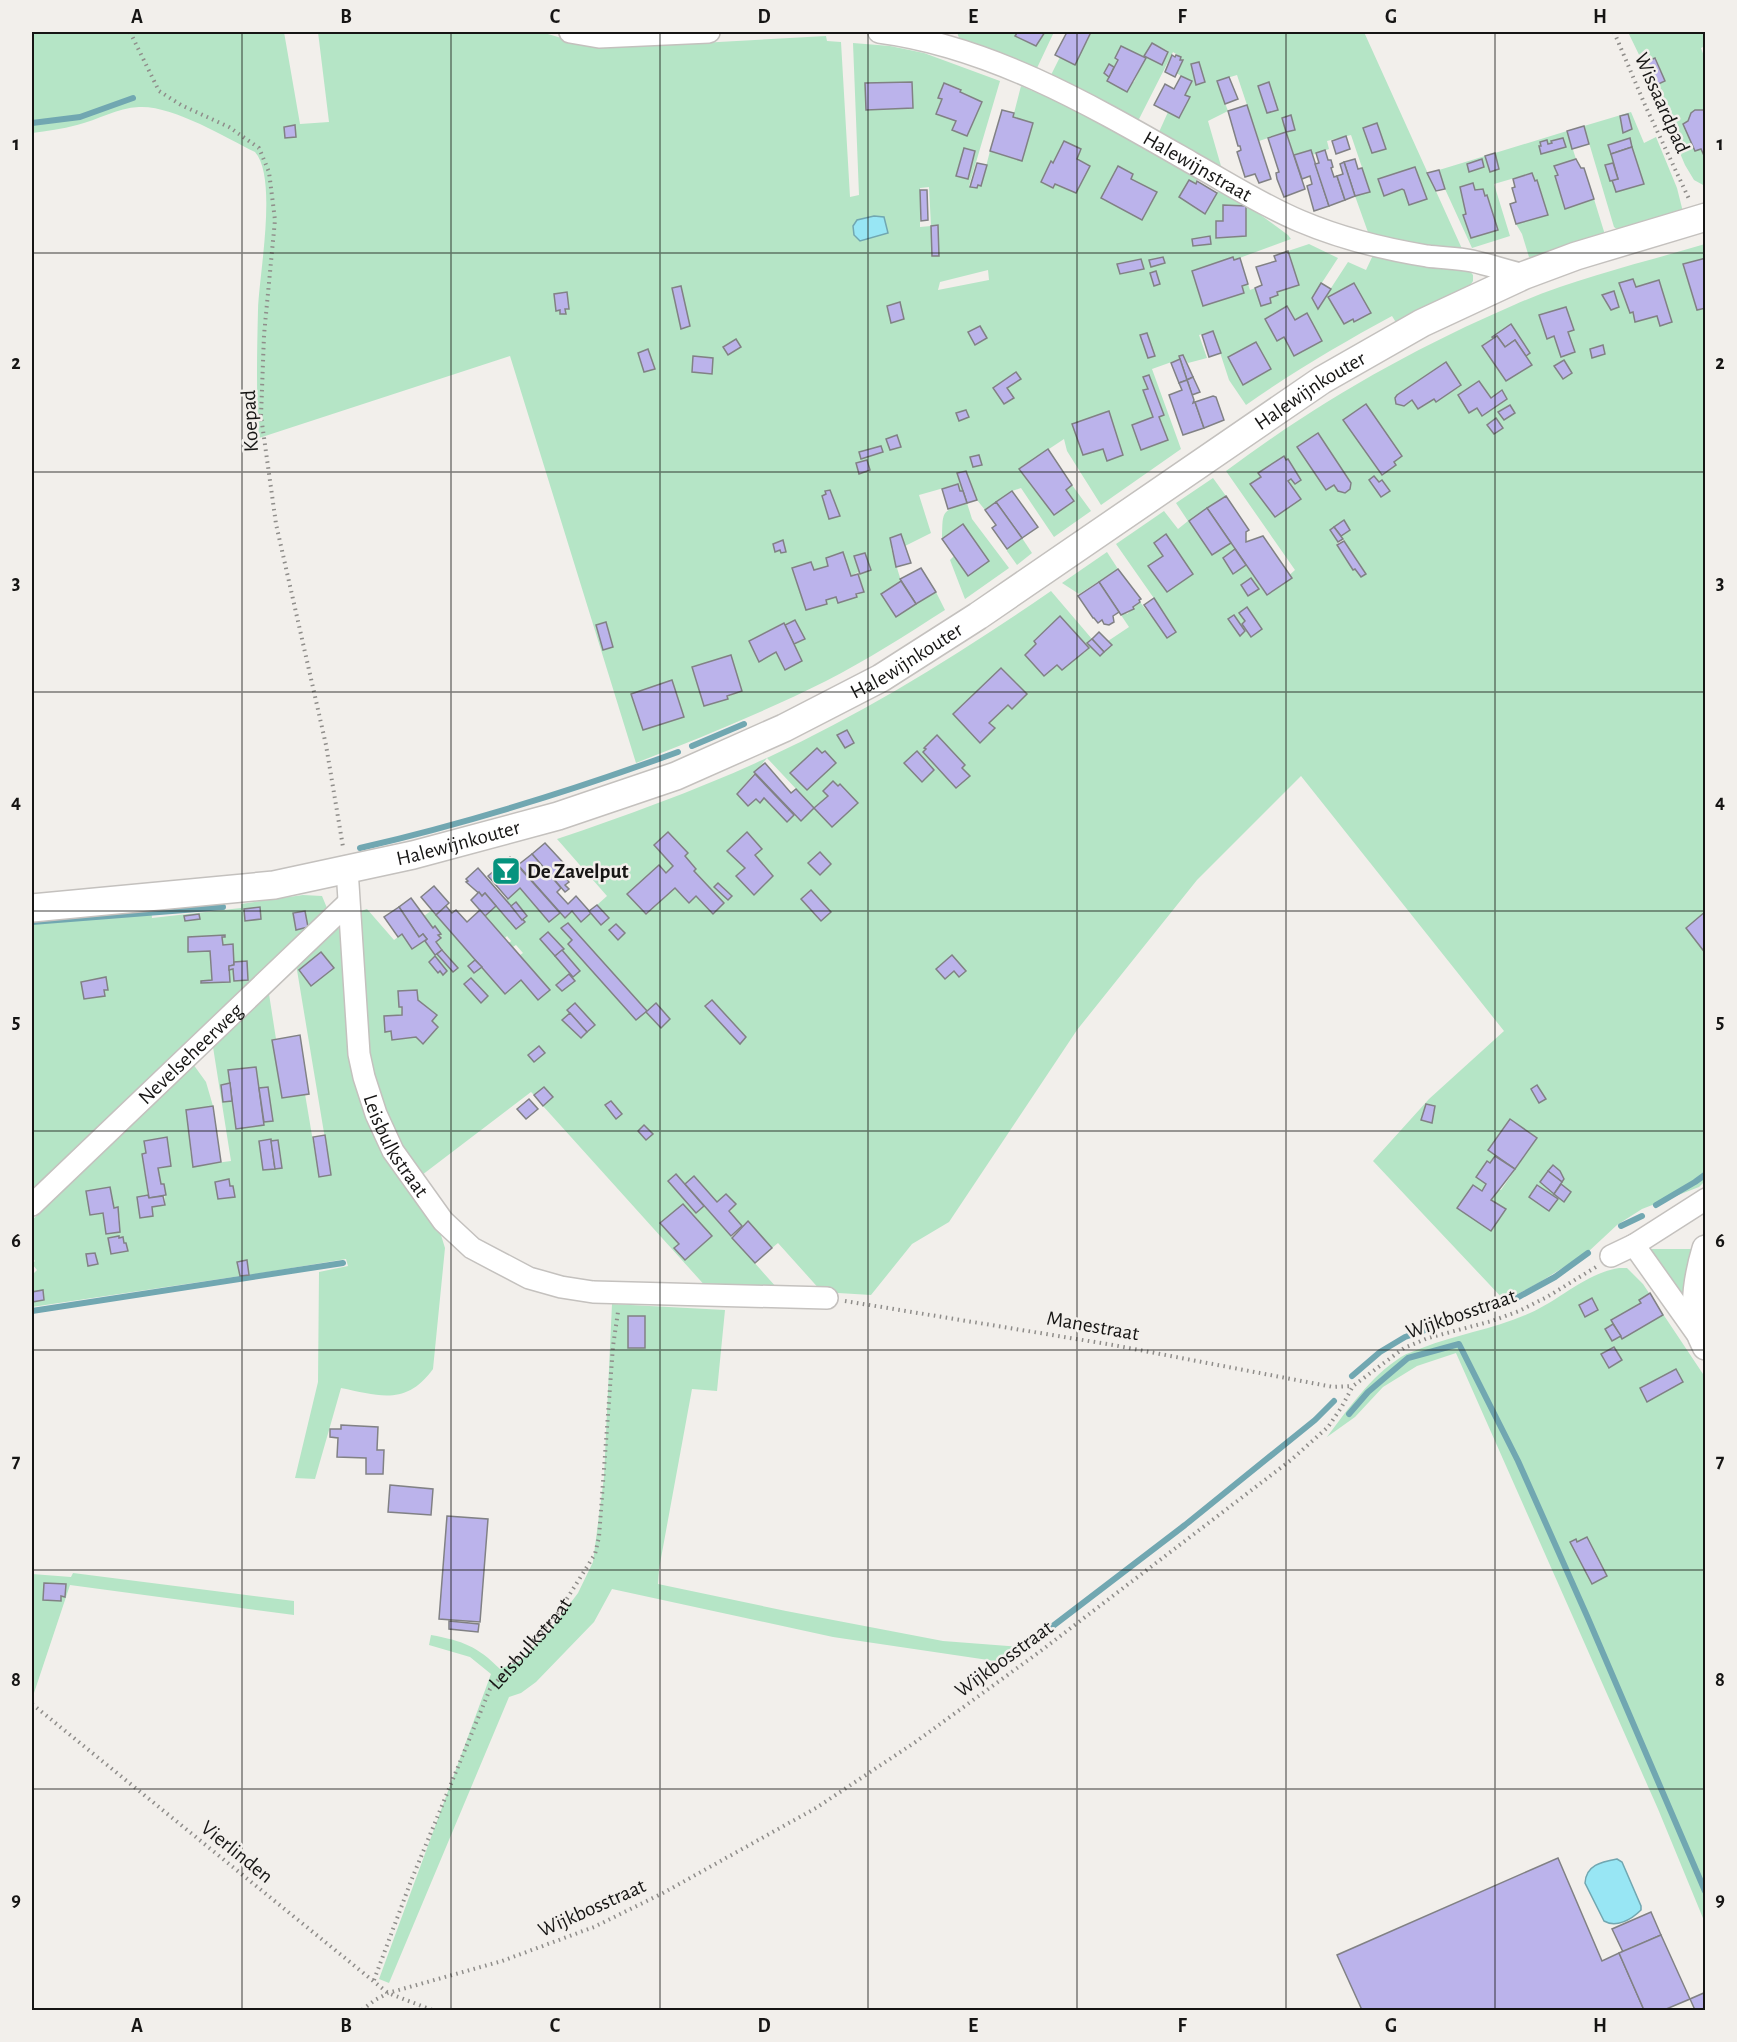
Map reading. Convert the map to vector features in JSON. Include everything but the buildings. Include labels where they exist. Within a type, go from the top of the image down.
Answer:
[{"type":"street","points":[[570,32],[599,37],[709,32]]},
{"type":"street","name":"Halewijnstraat","points":[[879,32],[973,53],[1020,73],[1104,114],[1277,211],[1328,232],[1364,243],[1470,261],[1525,275]]},
{"type":"street","name":"Halewijnkouter","points":[[32,908],[274,885],[412,855],[558,816],[676,776],[784,728],[881,678],[978,616],[1322,380],[1422,323],[1525,275],[1576,256],[1702,218]]},
{"type":"street","name":"Leisbulkstraat","points":[[347,869],[359,1054],[376,1114],[393,1152],[443,1221],[472,1248],[529,1278],[561,1287],[593,1292],[827,1298]]},
{"type":"street","name":"Nevelseheerweg","points":[[32,1205],[348,903]]},
{"type":"street","points":[[1611,1256],[1634,1245],[1706,1199]]},
{"type":"street","points":[[1634,1245],[1705,1345]]},
{"type":"street","points":[[1705,1345],[1696,1308],[1698,1274],[1706,1249]]},
{"type":"path","name":"Koepad","points":[[130,32],[159,91],[181,105],[229,127],[259,148],[268,172],[275,220],[264,335],[261,416],[276,524],[326,745],[347,869]]},
{"type":"path","name":"Wissaardpad","points":[[1614,32],[1645,105],[1702,218]]},
{"type":"path","name":"Wijkbosstraat","points":[[362,2010],[388,1993],[502,1961],[594,1927],[663,1893],[816,1808],[914,1743],[1042,1650],[1291,1460],[1328,1427],[1353,1386],[1404,1348],[1453,1330],[1492,1321],[1519,1311],[1547,1298],[1611,1256]]},
{"type":"path","name":"Leisbulkstraat","points":[[374,1980],[411,1881],[490,1689],[558,1613],[594,1554],[599,1537],[619,1294]]},
{"type":"path","name":"Manestraat","points":[[827,1298],[1113,1345],[1333,1387],[1353,1386]]},
{"type":"path","name":"Vierlinden","points":[[32,1704],[388,1993],[432,2010]]},
{"type":"green space","points":[[32,32],[284,32],[300,124],[329,122],[318,32],[541,32],[582,44],[646,46],[826,36],[827,41],[841,42],[850,197],[859,195],[853,43],[890,46],[924,53],[1000,81],[969,186],[977,188],[978,185],[981,186],[990,151],[1022,160],[1013,117],[1021,86],[1069,106],[1198,175],[1196,184],[1189,180],[1179,197],[1204,214],[1220,188],[1288,235],[1291,239],[1234,260],[1233,257],[1192,271],[1203,306],[1244,293],[1242,286],[1248,284],[1250,290],[1255,288],[1261,306],[1271,303],[1270,298],[1278,295],[1288,251],[1309,244],[1338,258],[1312,298],[1318,308],[1348,262],[1366,270],[1374,253],[1468,269],[1473,275],[1473,281],[1469,287],[1397,324],[1392,316],[1318,358],[1246,405],[1229,380],[1213,331],[1199,335],[1207,358],[1188,363],[1183,355],[1179,356],[1180,359],[1152,369],[1181,449],[1101,505],[1067,451],[1064,439],[1019,469],[1054,515],[1074,502],[1066,490],[1072,485],[1091,511],[1054,537],[1021,488],[1012,491],[985,510],[977,500],[966,471],[958,473],[963,491],[960,491],[958,484],[919,495],[931,533],[905,546],[901,534],[890,538],[901,581],[881,594],[896,617],[936,592],[945,610],[826,681],[732,724],[636,763],[510,356],[259,438],[258,310],[266,204],[262,165],[255,152],[182,116],[152,108],[131,108],[77,125],[32,133]],"holes":[[[911,82],[912,108],[866,110],[865,84]],[[945,83],[961,89],[960,92],[982,102],[967,136],[953,130],[956,121],[936,114],[942,99],[938,98]],[[1064,141],[1081,149],[1077,159],[1090,166],[1076,193],[1055,184],[1041,182],[1050,162],[1053,163]],[[964,148],[975,152],[967,179],[956,176]],[[929,187],[931,226],[920,227],[920,188]],[[1223,205],[1245,206],[1246,236],[1216,238],[1216,221],[1223,221]],[[1141,260],[1144,269],[1121,274],[1117,264]],[[988,270],[989,280],[938,290],[940,282]],[[1329,298],[1370,313],[1355,322],[1353,319],[1344,324]],[[693,357],[713,358],[712,373],[692,372]],[[1016,372],[1021,379],[1007,388],[1014,398],[1004,404],[993,388]],[[1149,375],[1164,414],[1159,417],[1168,439],[1141,449],[1132,425],[1153,417],[1144,390],[1148,389],[1144,378]],[[830,490],[839,516],[829,519],[822,496],[826,494],[825,491]],[[843,552],[851,576],[858,572],[864,592],[838,603],[836,597],[826,600],[826,604],[806,610],[792,569],[814,570],[828,566],[826,558]],[[795,620],[805,639],[794,644],[802,661],[785,670],[776,652],[759,662],[749,641],[783,623],[785,625]],[[606,623],[613,646],[603,650],[596,625]],[[731,655],[742,691],[704,706],[692,667]],[[672,680],[684,717],[643,730],[632,694]]]},
{"type":"green space","points":[[957,32],[1014,32],[1017,33],[1015,36],[1036,46],[1045,32],[1054,32],[1037,68],[959,38]]},
{"type":"green space","points":[[1091,32],[1364,32],[1463,251],[1369,235],[1355,196],[1370,191],[1351,135],[1327,141],[1329,149],[1312,155],[1310,150],[1294,155],[1286,132],[1259,141],[1237,75],[1217,81],[1228,111],[1208,121],[1221,166],[1159,132],[1168,112],[1179,118],[1190,97],[1185,95],[1191,81],[1176,73],[1182,61],[1181,57],[1173,52],[1138,121],[1050,77],[1060,57],[1087,42]],"holes":[[[1152,43],[1168,51],[1162,65],[1145,56]],[[1121,47],[1145,58],[1134,82],[1109,83],[1107,81],[1109,77],[1104,73],[1109,64],[1114,67],[1118,60],[1115,58]]]},
{"type":"green space","points":[[1628,32],[1705,32],[1705,46],[1701,48],[1705,59],[1705,112],[1695,110],[1688,121],[1683,124],[1695,151],[1701,149],[1705,160],[1705,186],[1694,180],[1685,165],[1652,87],[1665,81],[1656,58],[1643,63]]},
{"type":"green space","points":[[1631,112],[1644,143],[1656,137],[1677,188],[1683,212],[1621,232],[1614,227],[1584,126]]},
{"type":"green space","points":[[1567,131],[1576,159],[1555,166],[1558,175],[1555,177],[1565,208],[1594,199],[1606,238],[1558,254],[1529,257],[1522,234],[1516,224],[1547,215],[1537,180],[1535,181],[1532,173],[1494,184],[1510,236],[1472,248],[1445,189],[1439,170],[1485,156],[1490,171],[1499,169],[1495,153]],"holes":[[[1473,183],[1475,190],[1483,189],[1487,196],[1497,230],[1471,238],[1464,216],[1466,214],[1460,187]]]},
{"type":"green space","points":[[1705,244],[1705,258],[1683,265],[1697,310],[1706,308],[1705,1181],[1699,1187],[1642,1209],[1617,1225],[1588,1252],[1505,1301],[1373,1161],[1429,1099],[1504,1031],[1301,776],[1197,880],[1077,1030],[949,1222],[912,1244],[871,1295],[822,1292],[778,1243],[772,1248],[748,1221],[742,1226],[730,1212],[736,1204],[717,1202],[694,1177],[685,1184],[675,1174],[668,1181],[696,1213],[704,1206],[777,1288],[708,1289],[543,1106],[553,1097],[544,1087],[534,1095],[531,1092],[422,1175],[399,1143],[380,1101],[368,1057],[358,912],[367,909],[394,940],[402,934],[412,949],[425,941],[435,955],[437,954],[453,972],[452,960],[436,942],[441,939],[438,935],[440,934],[424,916],[432,910],[475,960],[468,966],[474,973],[482,967],[505,994],[521,980],[538,1000],[550,990],[520,955],[523,953],[516,945],[513,947],[507,936],[505,938],[485,916],[496,906],[517,929],[525,922],[522,920],[527,915],[516,902],[511,906],[506,900],[520,888],[549,922],[560,913],[565,918],[572,911],[581,922],[591,913],[608,917],[597,905],[607,896],[557,839],[690,791],[806,739],[913,680],[983,637],[1051,591],[1092,639],[1087,643],[1099,656],[1112,646],[1108,641],[1129,627],[1121,615],[1125,612],[1127,614],[1140,602],[1168,638],[1175,632],[1167,617],[1116,544],[1164,511],[1178,529],[1188,521],[1176,503],[1213,478],[1226,496],[1189,521],[1212,555],[1231,543],[1235,549],[1223,558],[1233,573],[1246,565],[1267,595],[1295,570],[1226,471],[1260,446],[1365,379],[1475,322],[1537,295]],"holes":[[[1633,279],[1636,287],[1659,280],[1671,322],[1660,326],[1657,316],[1636,322],[1632,312],[1630,313],[1620,283]],[[1565,307],[1573,330],[1568,332],[1575,352],[1561,357],[1554,336],[1547,338],[1539,316]],[[1445,362],[1461,386],[1436,402],[1434,399],[1419,409],[1412,400],[1404,406],[1396,404],[1397,395]],[[1479,381],[1491,398],[1502,390],[1507,399],[1482,415],[1477,408],[1469,412],[1458,395]],[[1344,420],[1394,462],[1396,465],[1381,474]],[[1318,434],[1351,483],[1350,489],[1345,493],[1338,491],[1334,485],[1326,490],[1297,447]],[[1344,521],[1350,530],[1341,536],[1366,574],[1361,577],[1355,569],[1353,570],[1337,546],[1338,542],[1330,530]],[[1166,535],[1193,574],[1167,592],[1149,567],[1163,556],[1154,543]],[[1247,607],[1262,629],[1251,637],[1242,624],[1245,621],[1239,613]],[[1060,616],[1089,648],[1084,653],[1057,665],[1044,676],[1025,655],[1036,644],[1034,640]],[[1002,668],[1027,694],[1012,709],[1008,705],[989,723],[994,729],[980,742],[953,714]],[[938,736],[965,765],[962,768],[969,776],[957,788],[923,753],[925,747]],[[817,748],[836,763],[807,790],[791,772]],[[917,752],[934,770],[922,782],[905,763]],[[767,758],[814,808],[801,821],[794,815],[787,822],[764,798],[760,802],[756,799],[748,806],[737,794]],[[833,781],[838,786],[840,784],[858,803],[828,796],[823,791]],[[668,832],[688,853],[685,856],[696,868],[694,871],[724,903],[713,914],[696,896],[675,888],[647,914],[628,894],[659,865],[666,873],[673,866],[654,845]],[[747,833],[762,848],[755,855],[773,876],[753,894],[736,876],[745,868]],[[810,890],[831,912],[821,921],[801,899]],[[568,923],[646,1010],[636,1020],[568,944],[572,940],[562,929]],[[548,932],[562,950],[573,976],[540,939]],[[471,978],[488,996],[481,1003],[464,985]],[[417,990],[418,1000],[437,1015],[432,1021],[438,1027],[423,1044],[416,1037],[392,1040],[391,1032],[385,1032],[384,1016],[402,1015],[399,991]],[[712,1000],[746,1037],[740,1044],[705,1006]],[[576,1003],[595,1025],[581,1038],[563,1020],[570,1013],[568,1010]],[[1510,1119],[1537,1138],[1501,1190],[1498,1189],[1491,1200],[1506,1210],[1458,1208],[1485,1187],[1495,1156],[1488,1150]],[[1553,1166],[1560,1171],[1564,1179],[1561,1184],[1571,1192],[1564,1201],[1540,1182]],[[683,1204],[712,1236],[685,1260],[674,1248],[679,1244],[661,1223]]]},
{"type":"green space","points":[[967,503],[972,519],[1009,568],[965,599],[950,560],[954,556],[968,576],[989,561],[963,524],[942,539],[943,518],[947,511]]},
{"type":"green space","points":[[1022,538],[1032,553],[1017,565],[1007,549]]},
{"type":"green space","points":[[1107,552],[1118,569],[1079,594],[1062,583]]},
{"type":"green space","points":[[303,895],[322,896],[327,908],[321,919],[34,1194],[32,1175],[32,917],[151,906],[152,918],[241,908],[241,904]]},
{"type":"green space","points":[[337,927],[344,934],[351,1035],[445,1248],[433,1369],[413,1389],[402,1393],[380,1395],[341,1388],[315,1479],[295,1478],[318,1382],[319,1272],[348,1266],[346,1259],[249,1275],[247,1261],[237,1262],[240,1276],[32,1307],[32,1302],[44,1300],[43,1291],[32,1292],[32,1275],[37,1270],[32,1264],[35,1261],[32,1257],[32,1220],[193,1064],[206,1082],[213,1106],[190,1150],[193,1166],[231,1161],[213,1047],[269,994],[276,1039],[272,1040],[282,1098],[305,1094],[319,1177],[331,1175],[296,964]],"holes":[[[321,952],[311,985],[299,970]],[[256,1067],[259,1088],[268,1087],[273,1121],[264,1122],[264,1125],[236,1129],[232,1101],[223,1102],[221,1085],[230,1083],[229,1070]],[[167,1137],[171,1166],[158,1168],[161,1184],[164,1184],[165,1205],[152,1207],[140,1218],[137,1197],[148,1195],[142,1154],[146,1153],[144,1141]],[[278,1140],[275,1169],[263,1170],[259,1141]],[[110,1187],[114,1208],[118,1208],[120,1221],[106,1234],[103,1213],[90,1215],[86,1191]],[[118,1236],[126,1243],[128,1251],[111,1254],[108,1238]]]},
{"type":"green space","points":[[1649,1249],[1692,1249],[1689,1304]]},
{"type":"green space","points":[[1627,1268],[1643,1284],[1705,1377],[1705,1923],[1658,1809],[1456,1353],[1417,1366],[1383,1387],[1355,1417],[1327,1437],[1370,1383],[1403,1356],[1435,1343],[1517,1319],[1541,1308],[1595,1275]]},
{"type":"green space","points":[[612,1304],[725,1310],[717,1391],[692,1389],[658,1584],[943,1641],[1021,1647],[1022,1654],[1012,1662],[995,1661],[833,1637],[612,1589],[594,1622],[536,1682],[521,1693],[509,1697],[389,1983],[379,1979],[491,1674],[470,1657],[429,1645],[431,1635],[469,1646],[500,1669],[520,1661],[551,1629],[578,1593],[593,1562],[604,1477]]},
{"type":"green space","points":[[73,1573],[294,1601],[294,1615],[70,1585],[33,1696],[32,1574],[71,1577]]},
{"type":"water","points":[[874,216],[884,217],[888,233],[860,241],[854,235],[853,226],[857,220]]},
{"type":"water","points":[[1617,1859],[1622,1862],[1641,1910],[1628,1920],[1613,1924],[1604,1921],[1585,1883],[1588,1872],[1595,1865]]},
{"type":"waterway","points":[[32,123],[80,117],[133,98]]},
{"type":"waterway","points":[[692,746],[744,724]]},
{"type":"waterway","points":[[360,848],[520,805],[678,752]]},
{"type":"waterway","points":[[32,922],[223,907]]},
{"type":"waterway","points":[[1656,1205],[1706,1174]]},
{"type":"waterway","points":[[1621,1226],[1642,1216]]},
{"type":"waterway","points":[[1352,1376],[1380,1352],[1405,1337],[1513,1300],[1555,1277],[1588,1253]]},
{"type":"waterway","points":[[32,1311],[343,1263]]},
{"type":"waterway","points":[[1349,1414],[1368,1392],[1408,1358],[1459,1344],[1518,1461],[1705,1891]]},
{"type":"waterway","points":[[1020,1649],[1185,1525],[1315,1420],[1334,1401]]},
{"type":"place","name":"De Zavelput","points":[[506,871]]}]
